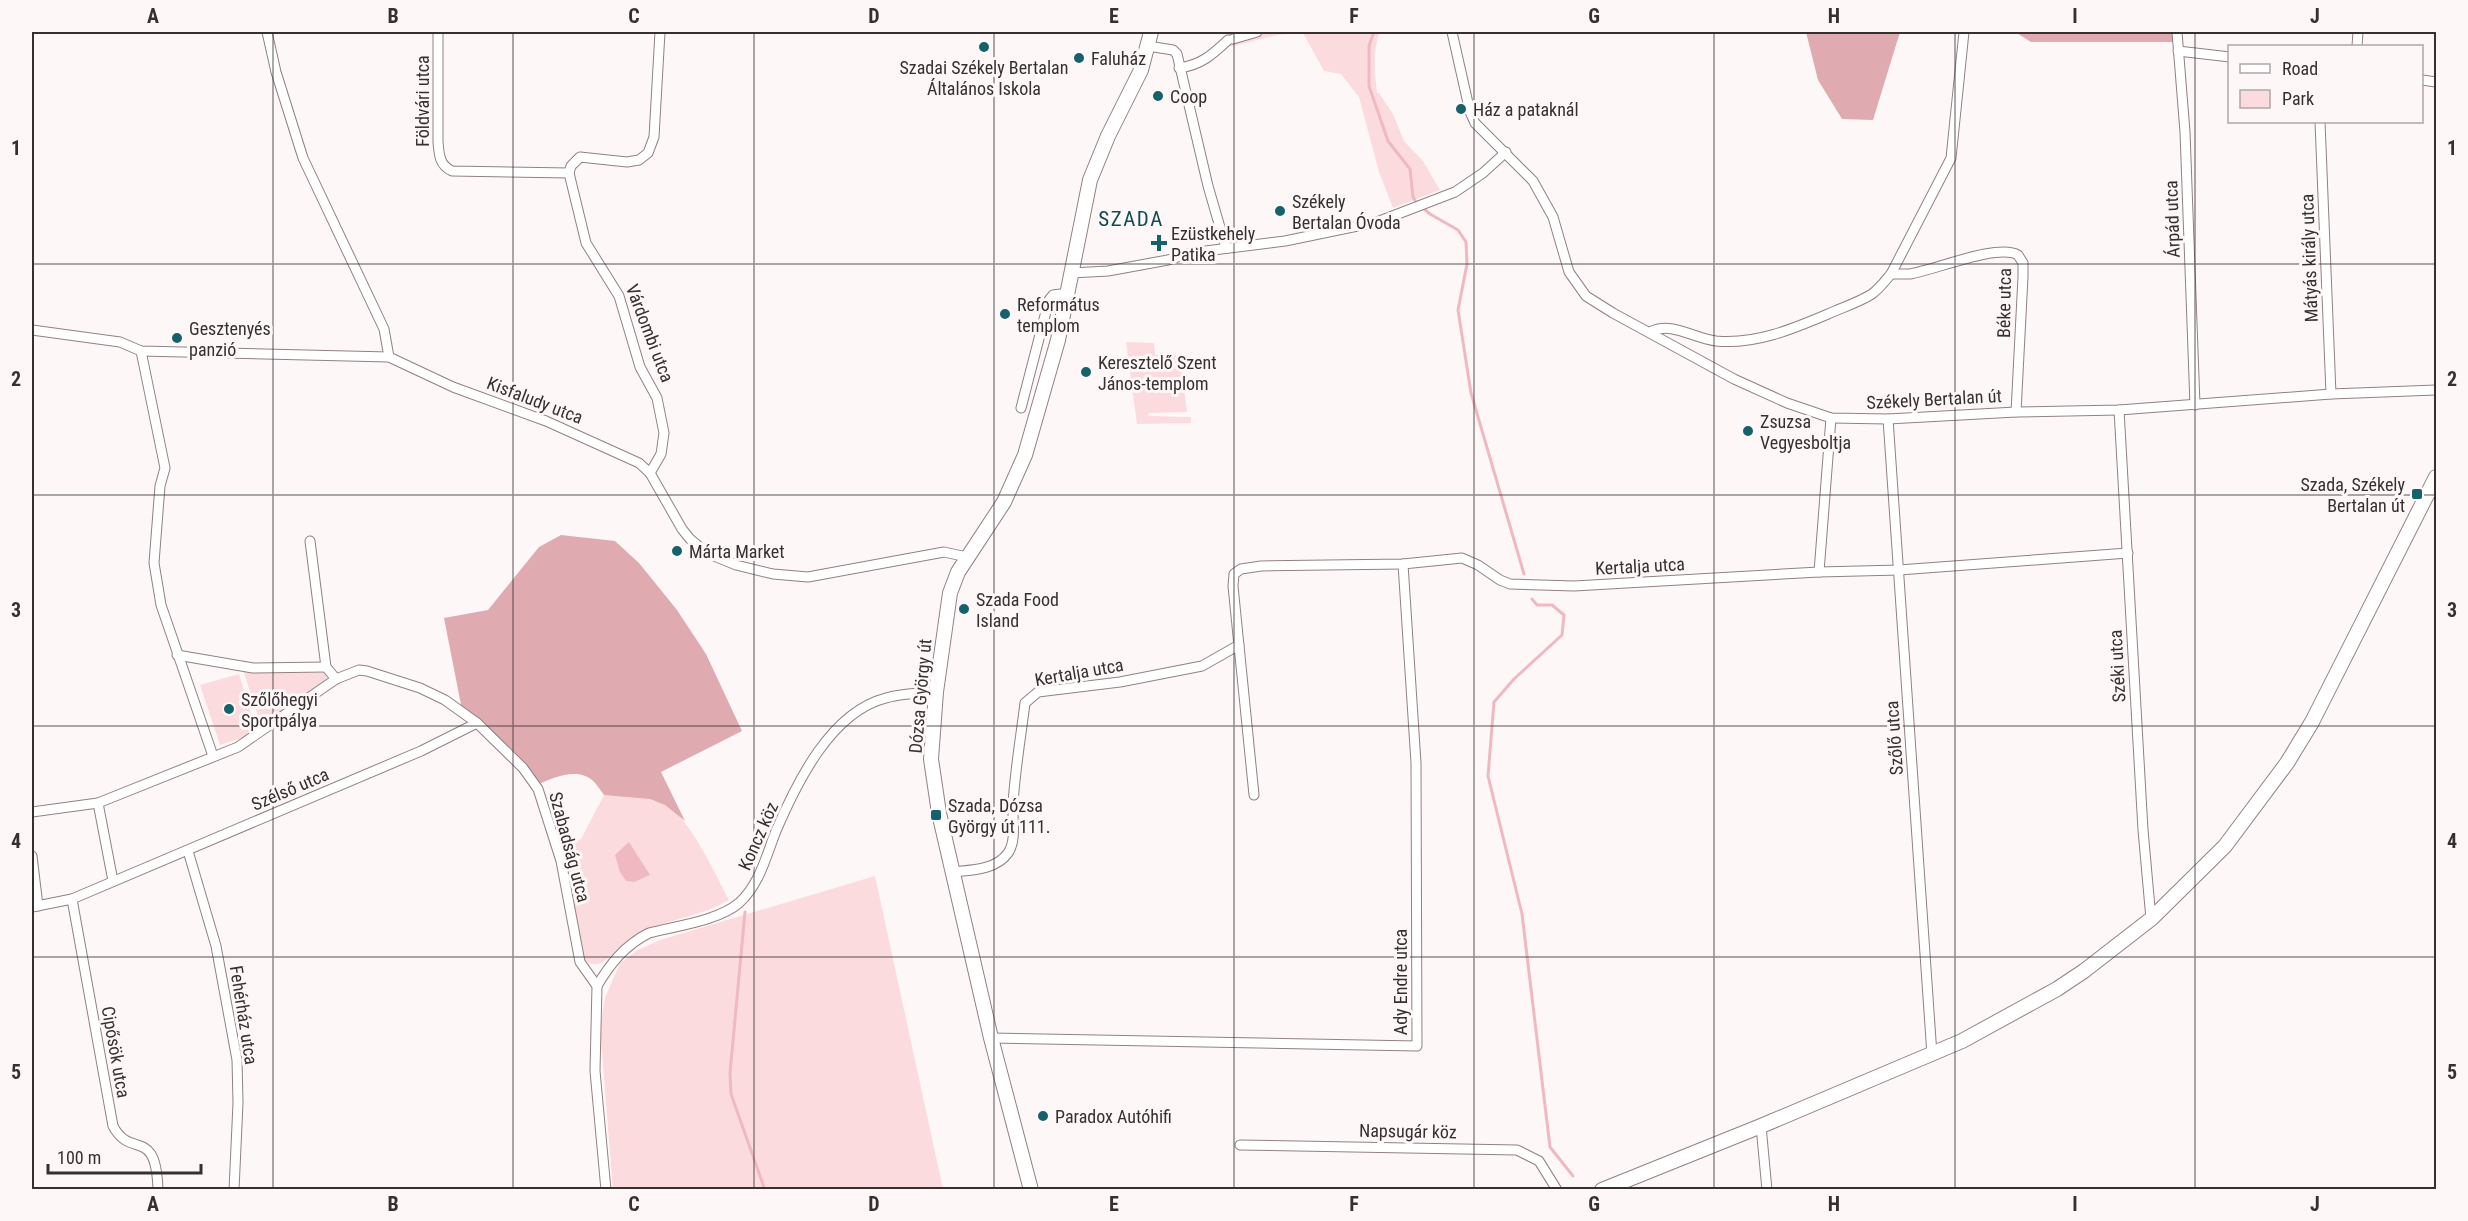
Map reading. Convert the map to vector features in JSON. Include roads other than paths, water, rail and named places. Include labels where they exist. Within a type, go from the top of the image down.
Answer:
[{"type":"main road","name":"Dózsa György út","points":[[1030,1190],[939,813],[931,759],[936,692],[950,593],[958,572],[1004,502],[1022,461],[1058,340],[1090,180],[1108,136],[1141,70],[1151,32]]},
{"type":"main road","points":[[1602,1190],[1932,1055],[1988,1028],[2057,989],[2151,919],[2225,846],[2287,763],[2312,722],[2436,477]]},
{"type":"street","points":[[32,330],[120,342],[141,351],[389,357],[384,329],[303,158],[276,72],[267,32]]},
{"type":"street","name":"Földvári utca","points":[[438,32],[438,141],[439,158],[446,168],[452,171],[569,173]]},
{"type":"street","points":[[569,173],[571,166],[580,158],[627,162],[639,160],[648,153],[654,137],[660,32]]},
{"type":"street","points":[[1179,68],[1195,66],[1231,40],[1257,32]]},
{"type":"street","name":"Székely Bertalan út","points":[[1452,32],[1470,112],[1483,133],[1506,152],[1533,182],[1545,200],[1560,236],[1569,272],[1580,290],[1595,303],[1734,379],[1787,403],[1831,418],[1888,419],[2016,412],[2119,411],[2331,394],[2436,390]]},
{"type":"street","points":[[1650,332],[1666,327],[1695,337],[1719,341],[1768,337],[1864,298],[1877,290],[1891,274],[1951,158],[1964,32]]},
{"type":"street","name":"Árpád utca","points":[[2177,32],[2185,132],[2195,405]]},
{"type":"street","points":[[1148,46],[1175,51],[1226,248]]},
{"type":"street","points":[[2178,51],[2228,57]]},
{"type":"street","name":"Mátyás király utca","points":[[2320,123],[2331,394]]},
{"type":"street","points":[[1071,273],[1108,271],[1168,260],[1190,253],[1285,241],[1377,222],[1430,203],[1470,183],[1506,152]]},
{"type":"street","name":"Várdombi utca","points":[[569,173],[586,243],[620,296],[640,367],[657,398],[664,433],[662,454],[650,473]]},
{"type":"street","name":"Béke utca","points":[[1891,274],[1909,274],[2007,250],[2018,255],[2023,263],[2023,278],[2016,412]]},
{"type":"street","points":[[1022,408],[1049,300],[1053,295],[1068,293]]},
{"type":"street","points":[[141,351],[165,468],[160,486],[154,563],[161,605],[213,756]]},
{"type":"street","name":"Kisfaludy utca","points":[[389,357],[453,387],[546,421],[639,463],[650,473],[690,539],[707,553],[736,565],[774,574],[808,577],[944,552],[967,557]]},
{"type":"street","name":"Széki utca","points":[[2119,411],[2143,831],[2151,919]]},
{"type":"street","points":[[1819,572],[1831,418]]},
{"type":"street","name":"Szőlő utca","points":[[1888,419],[1932,1055]]},
{"type":"street","points":[[310,541],[326,667],[336,679]]},
{"type":"street","name":"Kertalja utca","points":[[1254,795],[1233,586],[1234,574],[1242,569],[1261,566],[1403,564],[1462,558],[1510,584],[1574,586],[1819,572],[1899,570],[2128,553]]},
{"type":"street","name":"Ady Endre utca","points":[[992,1038],[1417,1046],[1416,763],[1403,564]]},
{"type":"street","name":"Kertalja utca","points":[[953,872],[980,869],[998,863],[1008,853],[1013,839],[1013,804],[1025,703],[1030,697],[1038,692],[1120,682],[1202,666],[1239,645]]},
{"type":"street","points":[[177,655],[253,668],[326,667]]},
{"type":"street","name":"Szabadság utca","points":[[32,813],[98,803],[238,747],[255,738],[336,679],[359,670],[367,671],[420,688],[445,700],[477,723],[523,768],[538,789],[561,861],[580,962],[597,986]]},
{"type":"street","name":"Koncz köz","points":[[597,986],[617,956],[639,938],[649,933],[717,915],[745,897],[762,871],[777,830],[810,765],[826,740],[842,723],[856,712],[886,698],[936,692]]},
{"type":"street","name":"Szélső utca","points":[[34,906],[72,899],[421,751],[477,723]]},
{"type":"street","points":[[98,803],[113,881]]},
{"type":"street","name":"Fehérház utca","points":[[188,851],[216,946],[237,1060],[238,1103],[234,1190]]},
{"type":"street","points":[[32,855],[34,906]]},
{"type":"street","name":"Cipősök utca","points":[[72,899],[113,1126],[120,1136],[151,1152],[157,1164],[158,1190]]},
{"type":"street","points":[[597,986],[595,1060],[606,1190]]},
{"type":"street","points":[[1761,1126],[1767,1190]]},
{"type":"street","name":"Napsugár köz","points":[[1240,1145],[1517,1150],[1539,1161],[1557,1190]]},
{"type":"waterway","points":[[1374,32],[1369,46],[1369,86],[1388,141],[1410,169],[1413,197],[1416,202],[1430,214],[1458,230],[1466,242],[1467,264],[1458,310],[1471,393],[1524,574]]},
{"type":"waterway","points":[[1532,599],[1537,605],[1552,605],[1564,615],[1562,635],[1514,679],[1494,702],[1488,776],[1522,914],[1550,1147],[1573,1176]]},
{"type":"waterway","points":[[745,912],[730,1073],[731,1094],[765,1190]]},
{"type":"place","name":"Szadai Székely Bertalan Általános Iskola","points":[[984,47]]},
{"type":"place","name":"Faluház","points":[[1079,58]]},
{"type":"place","name":"Coop","points":[[1158,96]]},
{"type":"place","name":"Ház a pataknál","points":[[1461,109]]},
{"type":"place","name":"Székely Bertalan Óvoda","points":[[1280,211]]},
{"type":"place","name":"Ezüstkehely Patika","points":[[1159,243]]},
{"type":"place","name":"Református templom","points":[[1005,314]]},
{"type":"place","name":"Gesztenyés panzió","points":[[177,338]]},
{"type":"place","name":"Keresztelő Szent János-templom","points":[[1086,372]]},
{"type":"place","name":"Zsuzsa Vegyesboltja","points":[[1748,431]]},
{"type":"place","name":"Szada, Székely Bertalan út","points":[[2417,494]]},
{"type":"place","name":"Márta Market","points":[[677,551]]},
{"type":"place","name":"Szada Food Island","points":[[964,609]]},
{"type":"place","name":"Szőlőhegyi Sportpálya","points":[[229,709]]},
{"type":"place","name":"Szada, Dózsa György út 111.","points":[[936,815]]},
{"type":"place","name":"Paradox Autóhifi","points":[[1043,1116]]},
{"type":"district","name":"SZADA","points":[[1131,219]]}]
